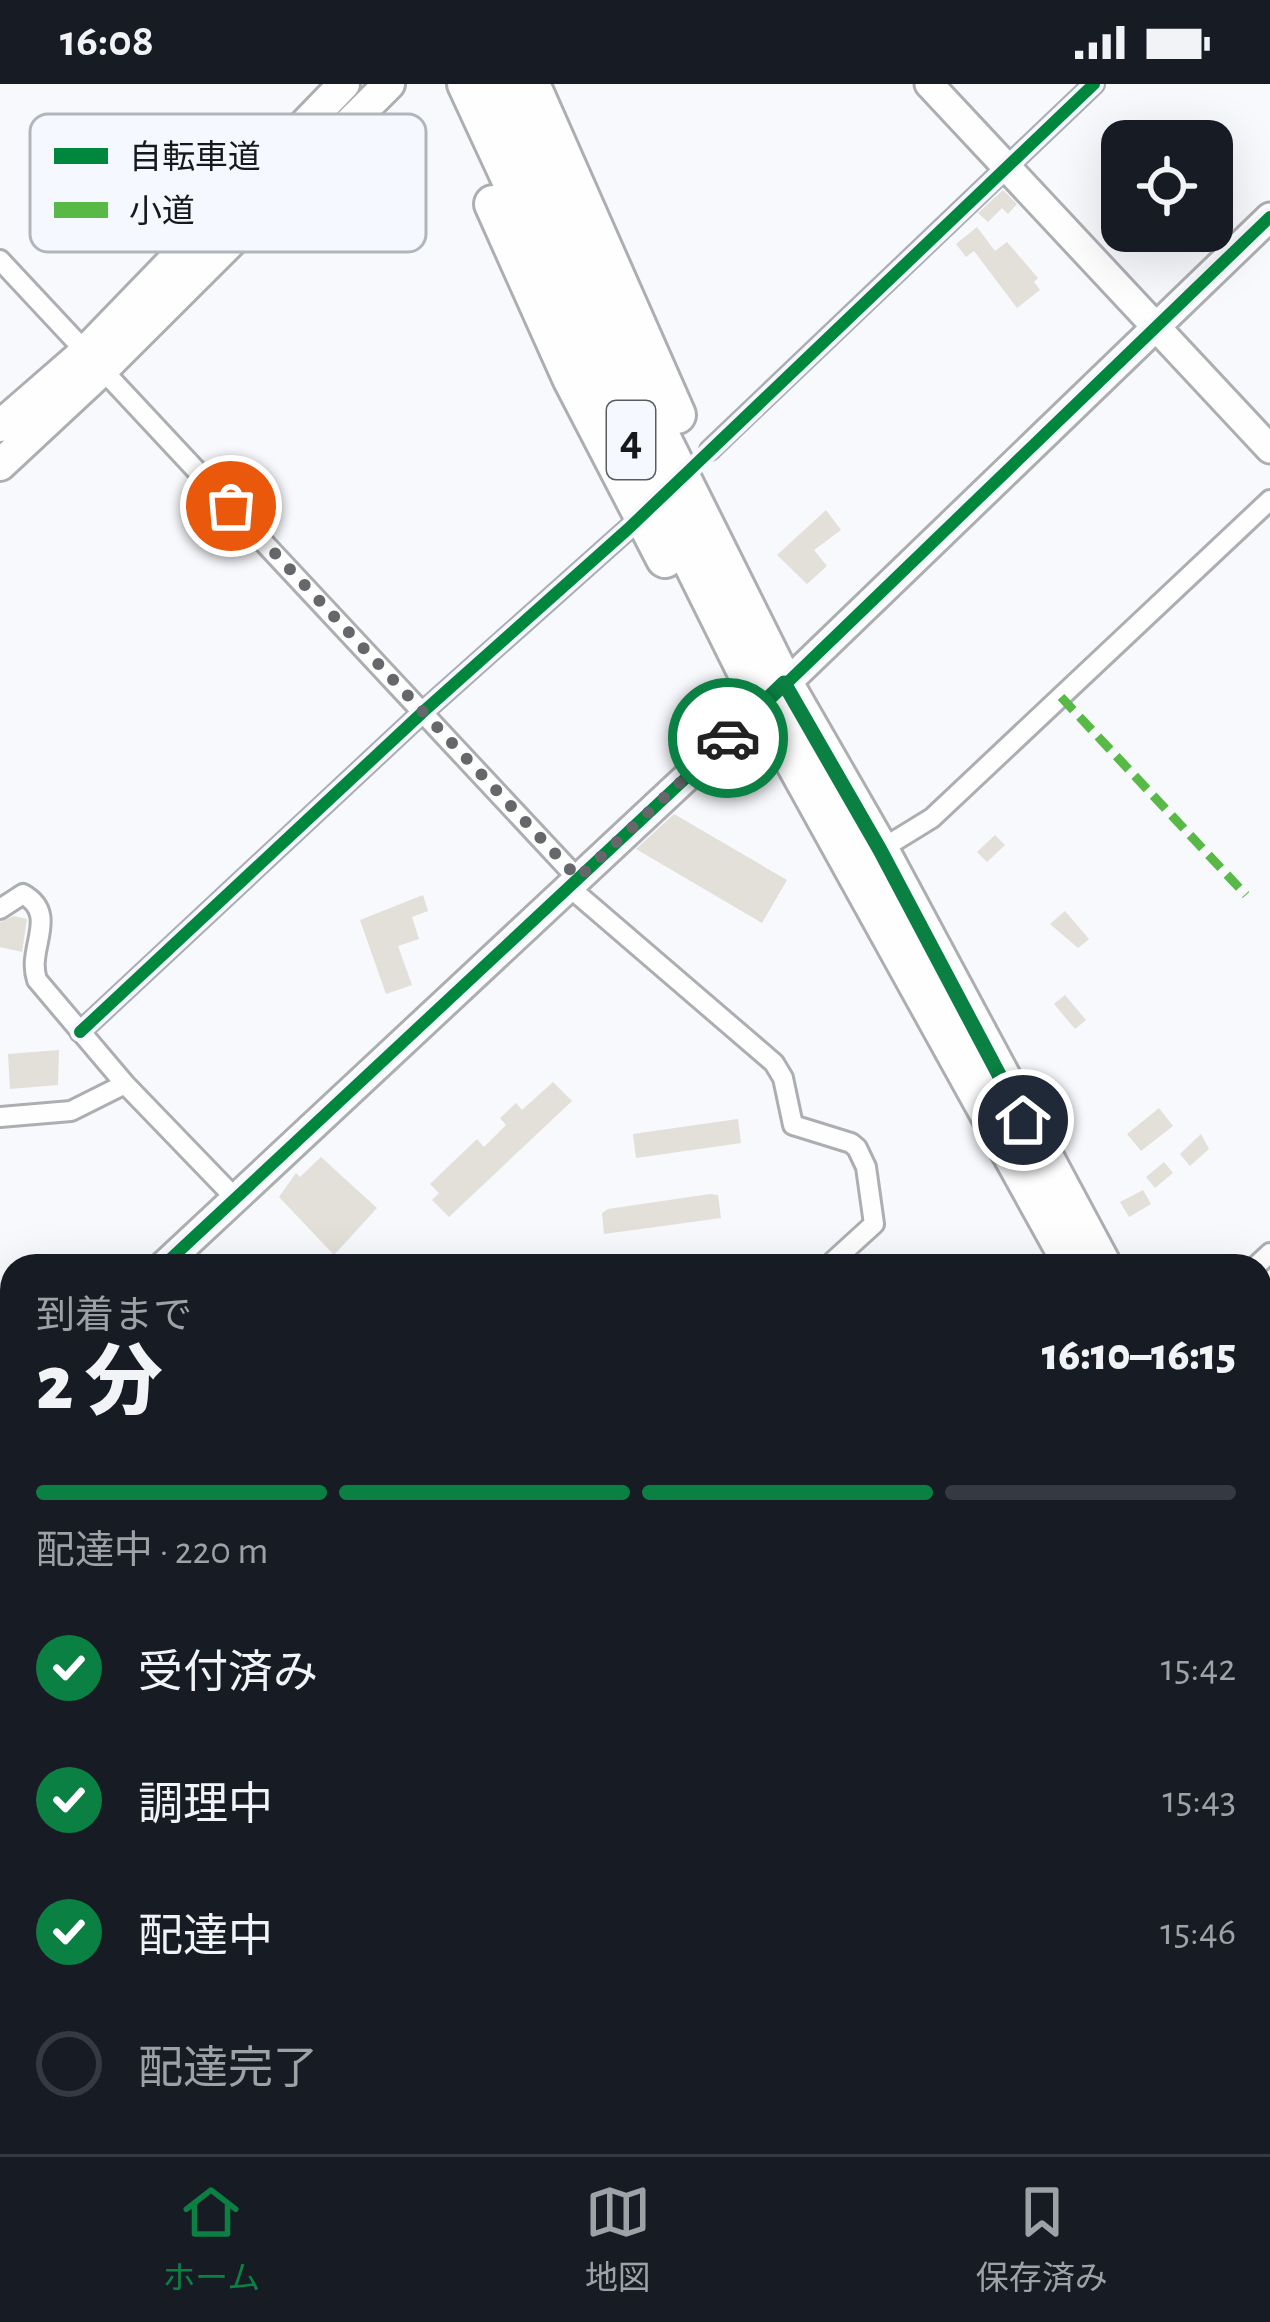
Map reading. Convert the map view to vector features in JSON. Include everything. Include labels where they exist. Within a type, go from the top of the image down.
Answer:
[{"type":"highway","points":[[439,84],[623,484],[732,678],[773,694]]},
{"type":"highway","name":"4","points":[[466,84],[516,165]]},
{"type":"highway","name":"4","points":[[494,84],[516,165],[632,442],[773,694],[1067,1254]]},
{"type":"highway","points":[[531,84],[704,458]]},
{"type":"highway","name":"4","points":[[704,458],[771,625],[773,694],[880,850],[1096,1254]]},
{"type":"main road","points":[[317,114],[344,84]]},
{"type":"main road","points":[[356,114],[388,84]]},
{"type":"main road","points":[[0,465],[192,252]]},
{"type":"main road","points":[[0,426],[93,361],[209,252]]},
{"type":"street","points":[[929,84],[1270,449]]},
{"type":"street","points":[[704,458],[1094,84]]},
{"type":"street","points":[[176,1254],[773,694],[1270,217]]},
{"type":"street","points":[[0,260],[424,711],[573,882],[774,1063],[783,1078],[793,1125],[851,1142],[861,1153],[874,1224],[841,1254]]},
{"type":"street","points":[[880,850],[932,818],[1270,500]]},
{"type":"street","points":[[80,1032],[424,711],[628,529]]},
{"type":"street","points":[[0,909],[23,894],[35,903],[43,925],[33,962],[35,975],[125,1084],[235,1198]]},
{"type":"street","points":[[0,1117],[71,1111],[125,1084]]},
{"type":"building","points":[[1003,190],[1017,204],[1008,214],[1002,208],[988,222],[978,213]]},
{"type":"building","points":[[977,227],[995,251],[1007,242],[1038,278],[1034,282],[1040,290],[1017,308],[974,251],[966,257],[956,244]]},
{"type":"building","points":[[826,510],[841,530],[814,550],[827,566],[807,584],[777,555]]},
{"type":"building","points":[[674,814],[787,880],[762,923],[636,849]]},
{"type":"building","points":[[995,835],[1005,845],[987,862],[977,852]]},
{"type":"building","points":[[423,895],[428,911],[412,917],[419,939],[398,946],[412,985],[386,994],[360,920]]},
{"type":"building","points":[[1065,911],[1089,939],[1078,948],[1050,924]]},
{"type":"building","points":[[14,916],[27,919],[22,952],[0,947],[0,922]]},
{"type":"building","points":[[1065,995],[1086,1020],[1075,1029],[1054,1004]]},
{"type":"building","points":[[59,1050],[58,1085],[10,1089],[8,1054]]},
{"type":"building","points":[[553,1082],[572,1101],[449,1217],[432,1200],[439,1193],[430,1184],[477,1139],[484,1147],[506,1125],[500,1118],[516,1103],[522,1110]]},
{"type":"building","points":[[1159,1108],[1173,1126],[1141,1151],[1127,1134]]},
{"type":"building","points":[[738,1119],[741,1143],[636,1158],[633,1134]]},
{"type":"building","points":[[1201,1134],[1209,1149],[1190,1166],[1180,1154]]},
{"type":"building","points":[[321,1157],[377,1208],[335,1254],[279,1197],[296,1173],[300,1177]]},
{"type":"building","points":[[1164,1162],[1173,1173],[1155,1188],[1146,1177]]},
{"type":"building","points":[[1143,1190],[1151,1204],[1129,1217],[1120,1202]]},
{"type":"building","points":[[718,1195],[721,1218],[604,1234],[602,1213],[608,1209]]},
{"type":"marked path","points":[[1061,697],[1246,895]]},
{"type":"cycle path","points":[[80,1032],[424,711],[628,529],[1094,84]]},
{"type":"cycle path","points":[[176,1254],[763,706],[1270,217]]},
{"type":"way so far","points":[[231,506],[578,878],[728,738]]},
{"type":"route","points":[[728,738],[784,683],[880,850],[1023,1120]]}]
